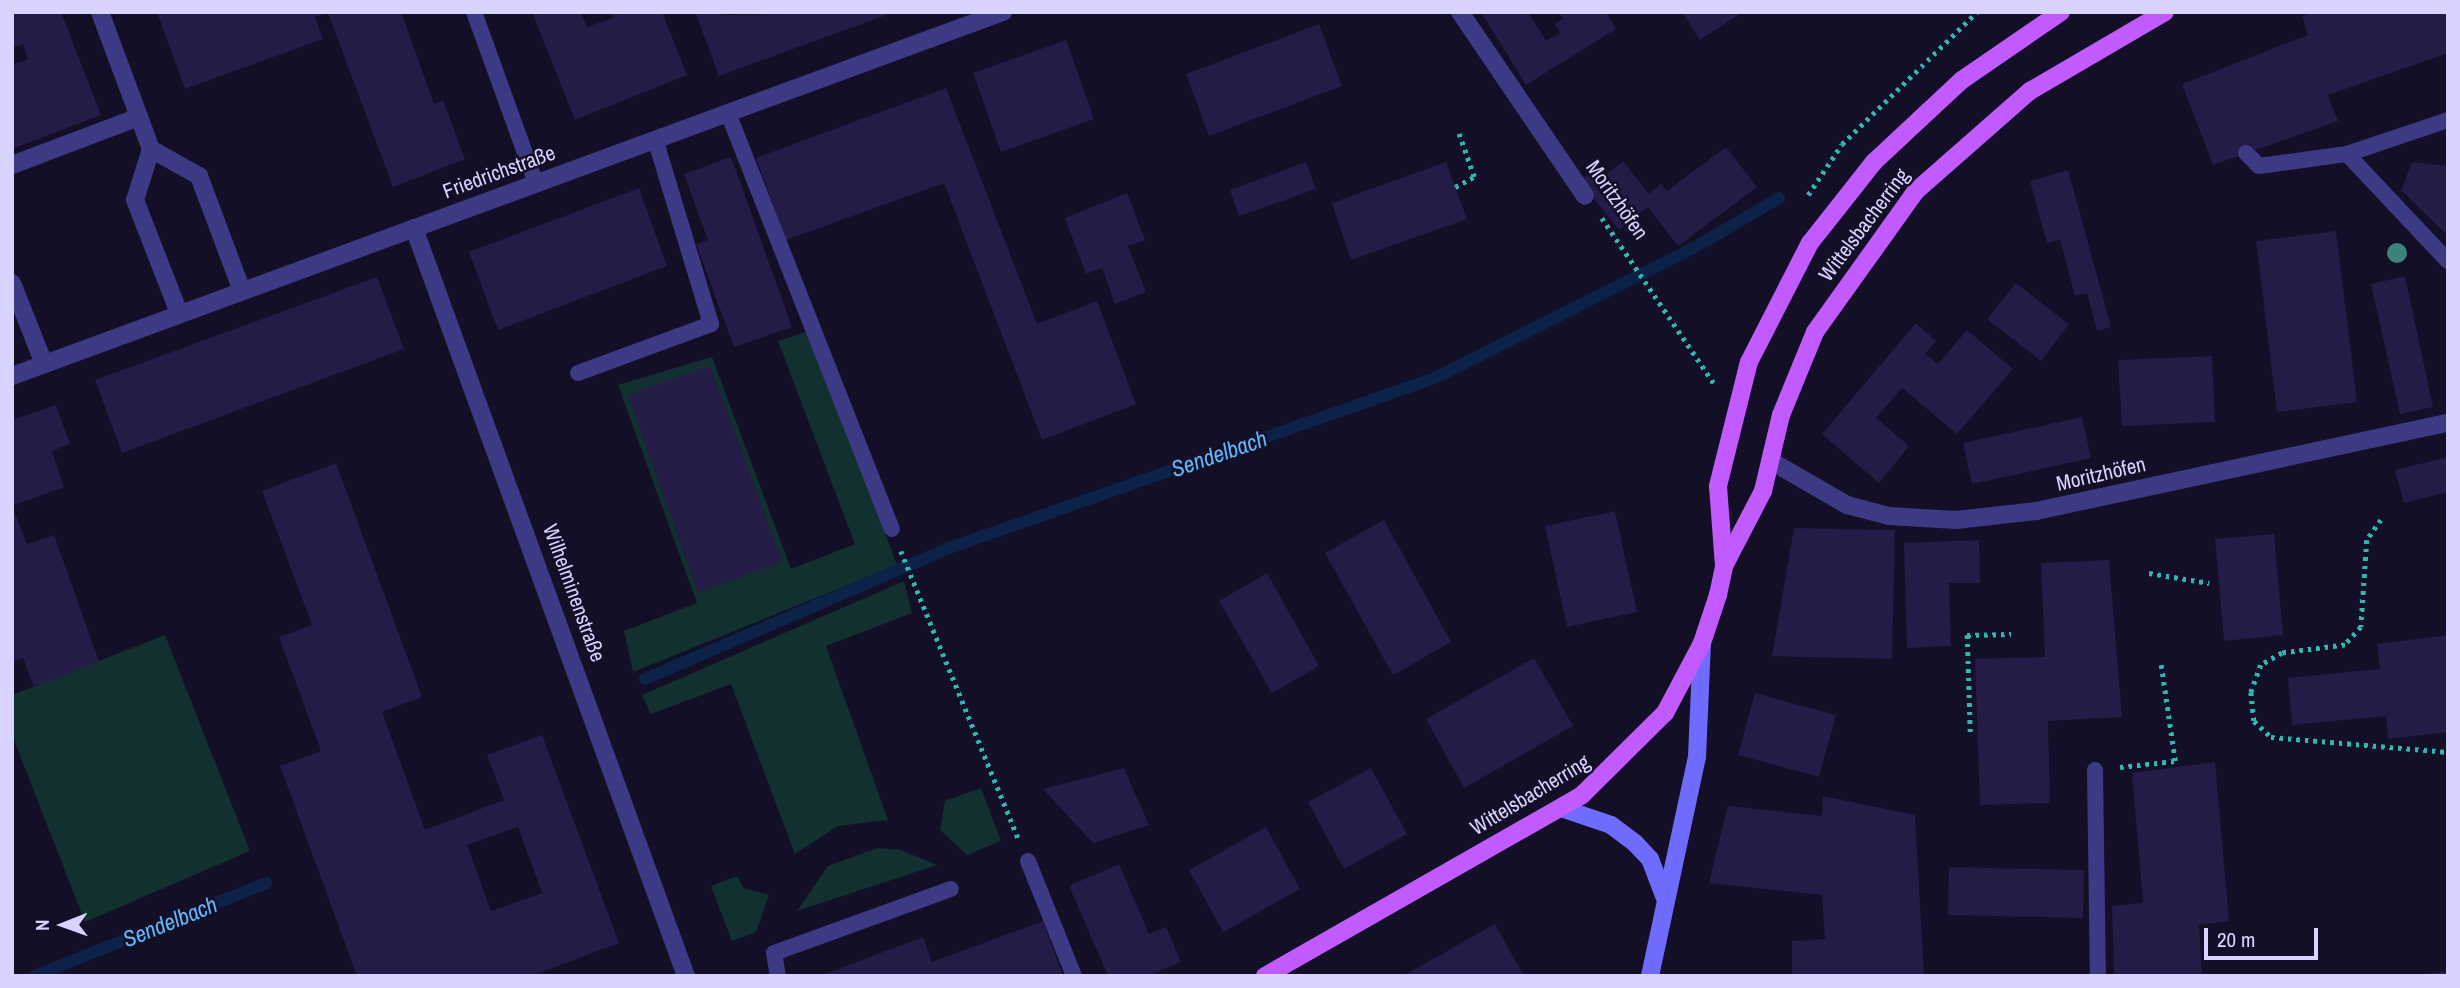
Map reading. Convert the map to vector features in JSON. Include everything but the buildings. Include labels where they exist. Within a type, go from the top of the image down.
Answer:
[{"type":"main road","name":"Wittelsbacherring","points":[[1724,566],[1718,486],[1733,415],[1749,362],[1810,243],[1874,162],[1962,80],[2061,12]]},
{"type":"main road","name":"Wittelsbacherring","points":[[1265,976],[1561,808],[1605,778],[1665,713],[1703,643],[1724,566],[1771,461],[1781,415],[1815,332],[1916,191],[2021,97],[2165,12]]},
{"type":"main road","points":[[1650,976],[1697,757],[1703,643]]},
{"type":"main road","points":[[1561,808],[1611,825],[1635,843],[1650,859],[1666,899]]},
{"type":"street","points":[[100,12],[151,149],[135,200],[179,313]]},
{"type":"street","name":"Friedrichstraße","points":[[12,376],[984,16],[1003,12]]},
{"type":"street","name":"Moritzhöfen","points":[[1460,12],[1586,196]]},
{"type":"street","points":[[12,165],[139,117]]},
{"type":"street","points":[[151,149],[199,176],[242,291]]},
{"type":"street","name":"Wilhelminenstraße","points":[[414,228],[686,976]]},
{"type":"street","points":[[12,283],[44,364]]},
{"type":"street","name":"Moritzhöfen","points":[[1771,461],[1847,505],[1889,516],[1956,520],[2036,512],[2448,423]]},
{"type":"lane","points":[[474,12],[536,183]]},
{"type":"lane","points":[[728,113],[892,529]]},
{"type":"lane","points":[[2246,153],[2259,166],[2347,155],[2448,120]]},
{"type":"lane","points":[[578,373],[711,324],[655,139]]},
{"type":"lane","points":[[2347,155],[2448,261]]},
{"type":"lane","points":[[2095,770],[2098,976]]},
{"type":"lane","points":[[1028,861],[1074,976]]},
{"type":"lane","points":[[778,976],[774,953],[951,889]]},
{"type":"path","points":[[1842,144],[1977,12]]},
{"type":"path","points":[[1455,187],[1474,177],[1459,134]]},
{"type":"path","name":"Moritzhöfen","points":[[1586,196],[1667,309],[1733,415]]},
{"type":"path","points":[[2381,520],[2367,540],[2361,628],[2345,645],[2282,653],[2261,665],[2251,692],[2254,721],[2271,737],[2448,752]]},
{"type":"path","points":[[892,529],[1028,861]]},
{"type":"path","points":[[2149,573],[2209,583]]},
{"type":"path","points":[[1970,732],[1967,635],[2011,634]]},
{"type":"path","points":[[2095,770],[2175,761],[2161,665]]},
{"type":"green space","points":[[809,331],[897,565],[633,672],[624,631],[697,603],[618,385],[712,357],[791,569],[855,544],[778,341]]},
{"type":"green space","points":[[904,581],[912,613],[826,646],[888,820],[838,826],[795,854],[731,684],[651,714],[642,695]]},
{"type":"green space","points":[[165,635],[250,851],[85,922],[12,735],[12,695]]},
{"type":"green space","points":[[981,788],[1001,841],[967,855],[940,830],[945,801]]},
{"type":"green space","points":[[877,848],[901,850],[937,865],[797,911],[828,866]]},
{"type":"green space","points":[[737,876],[744,888],[769,895],[756,932],[732,941],[711,886]]},
{"type":"waterway","name":"Sendelbach","points":[[645,679],[949,548],[1435,378],[1692,249],[1779,198]]},
{"type":"waterway","name":"Sendelbach","points":[[35,976],[266,883]]}]
